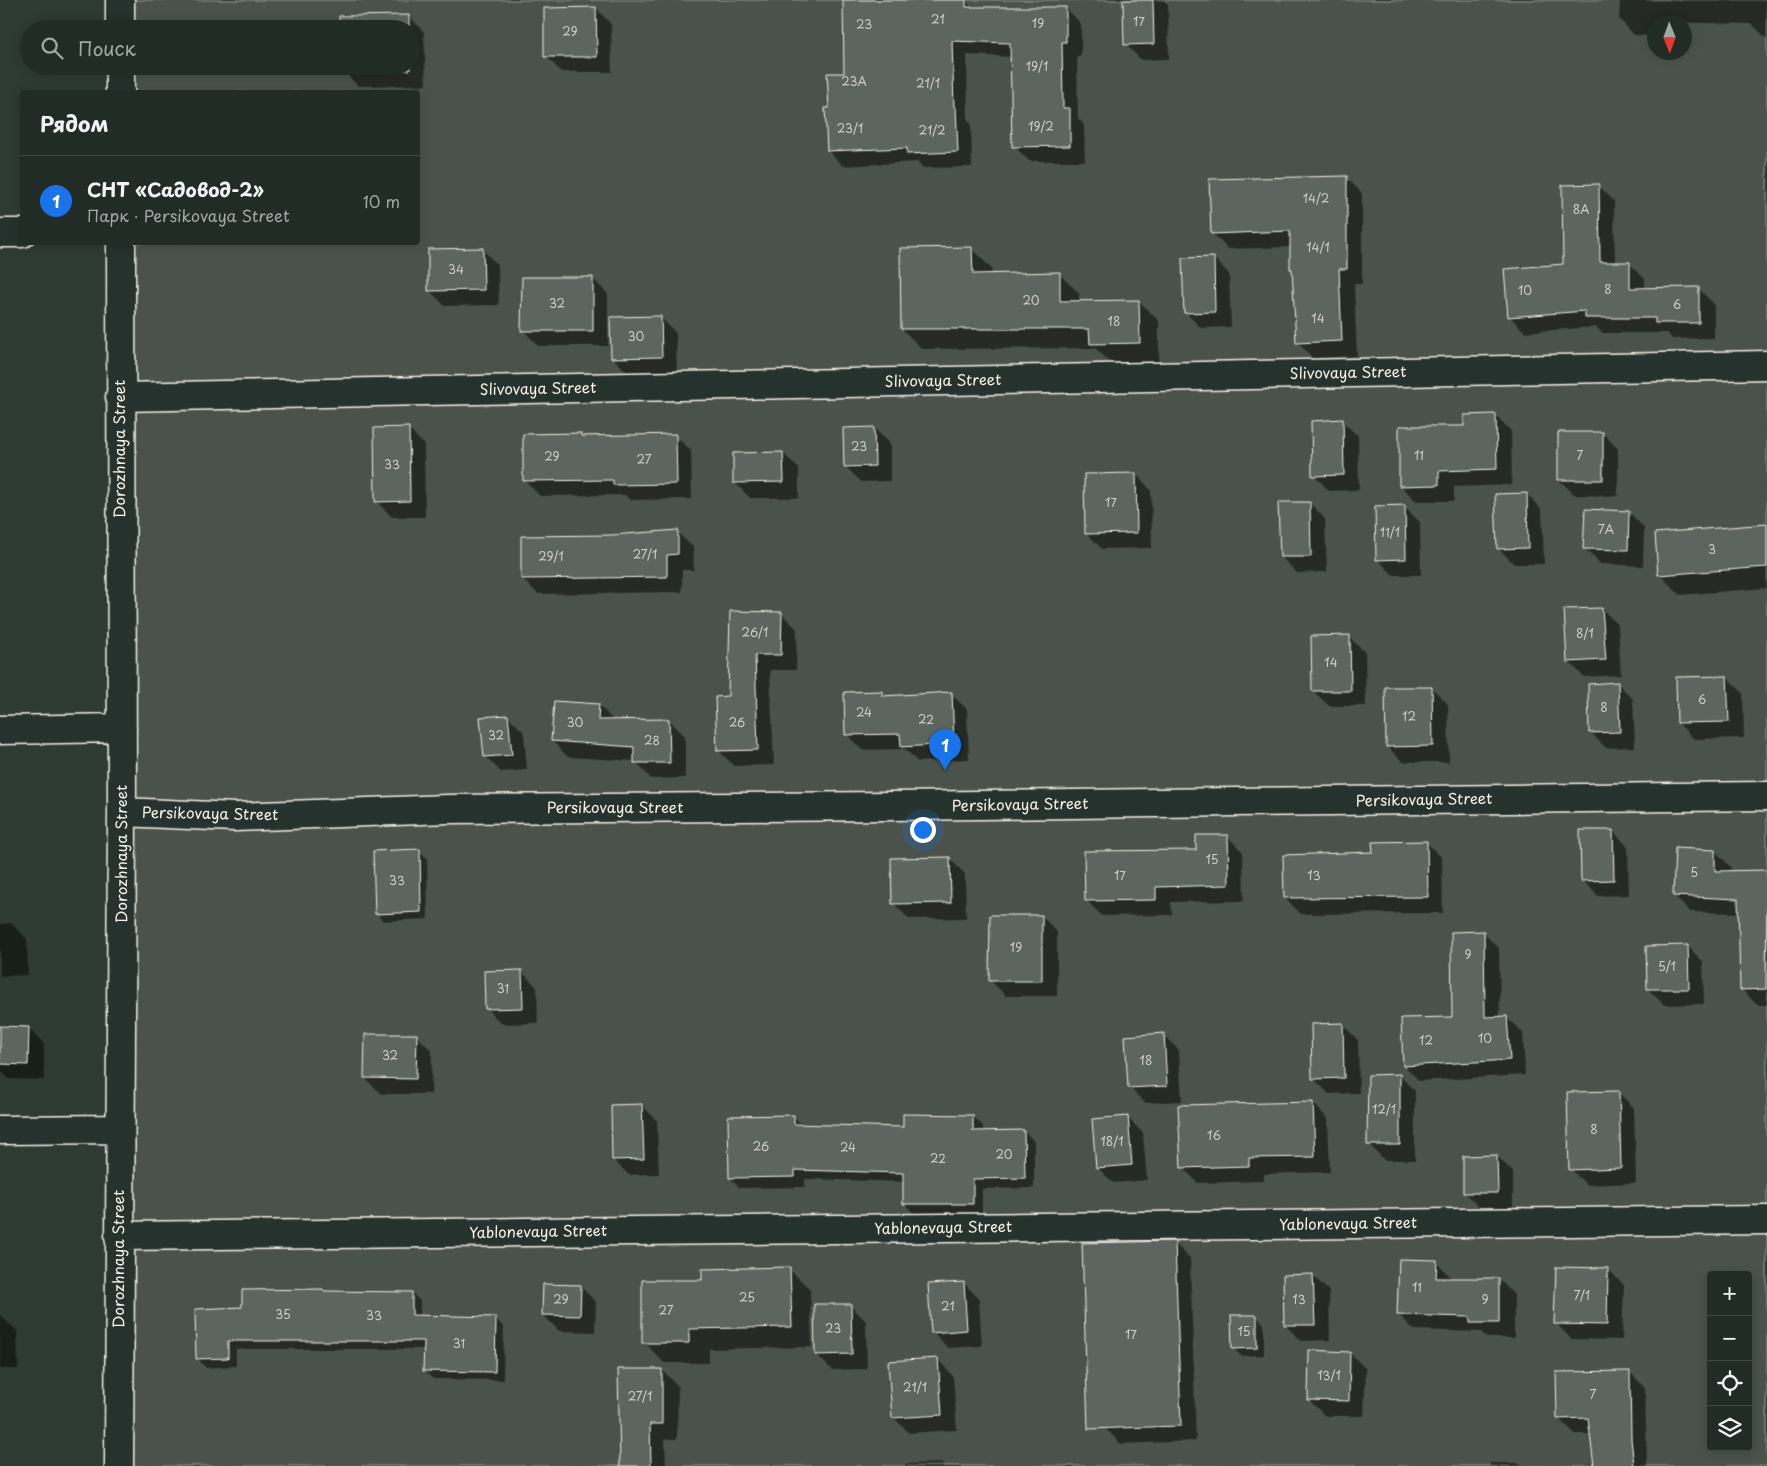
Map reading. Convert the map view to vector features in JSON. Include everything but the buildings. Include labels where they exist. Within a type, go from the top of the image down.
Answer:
[{"type":"street","points":[[120,0],[120,20]]},
{"type":"street","points":[[120,75],[120,90]]},
{"type":"street","points":[[0,233],[20,233]]},
{"type":"street","name":"Dorozhnaya Street","points":[[119,1466],[119,1129],[122,812],[121,245]]},
{"type":"street","name":"Slivovaya Street","points":[[120,397],[1767,365]]},
{"type":"street","points":[[0,730],[122,728]]},
{"type":"street","name":"Persikovaya Street","points":[[122,812],[235,817],[448,809],[1767,796]]},
{"type":"street","points":[[0,1130],[119,1129]]},
{"type":"street","name":"Yablonevaya Street","points":[[119,1236],[1767,1220]]},
{"type":"shaded area","points":[[120,0],[1767,0],[1767,1466],[119,1466],[121,245],[420,245],[420,90],[120,90],[120,75],[420,75],[420,20],[120,20]]},
{"type":"place","name":"СНТ «Садовод-2»","points":[[945,770]]}]
